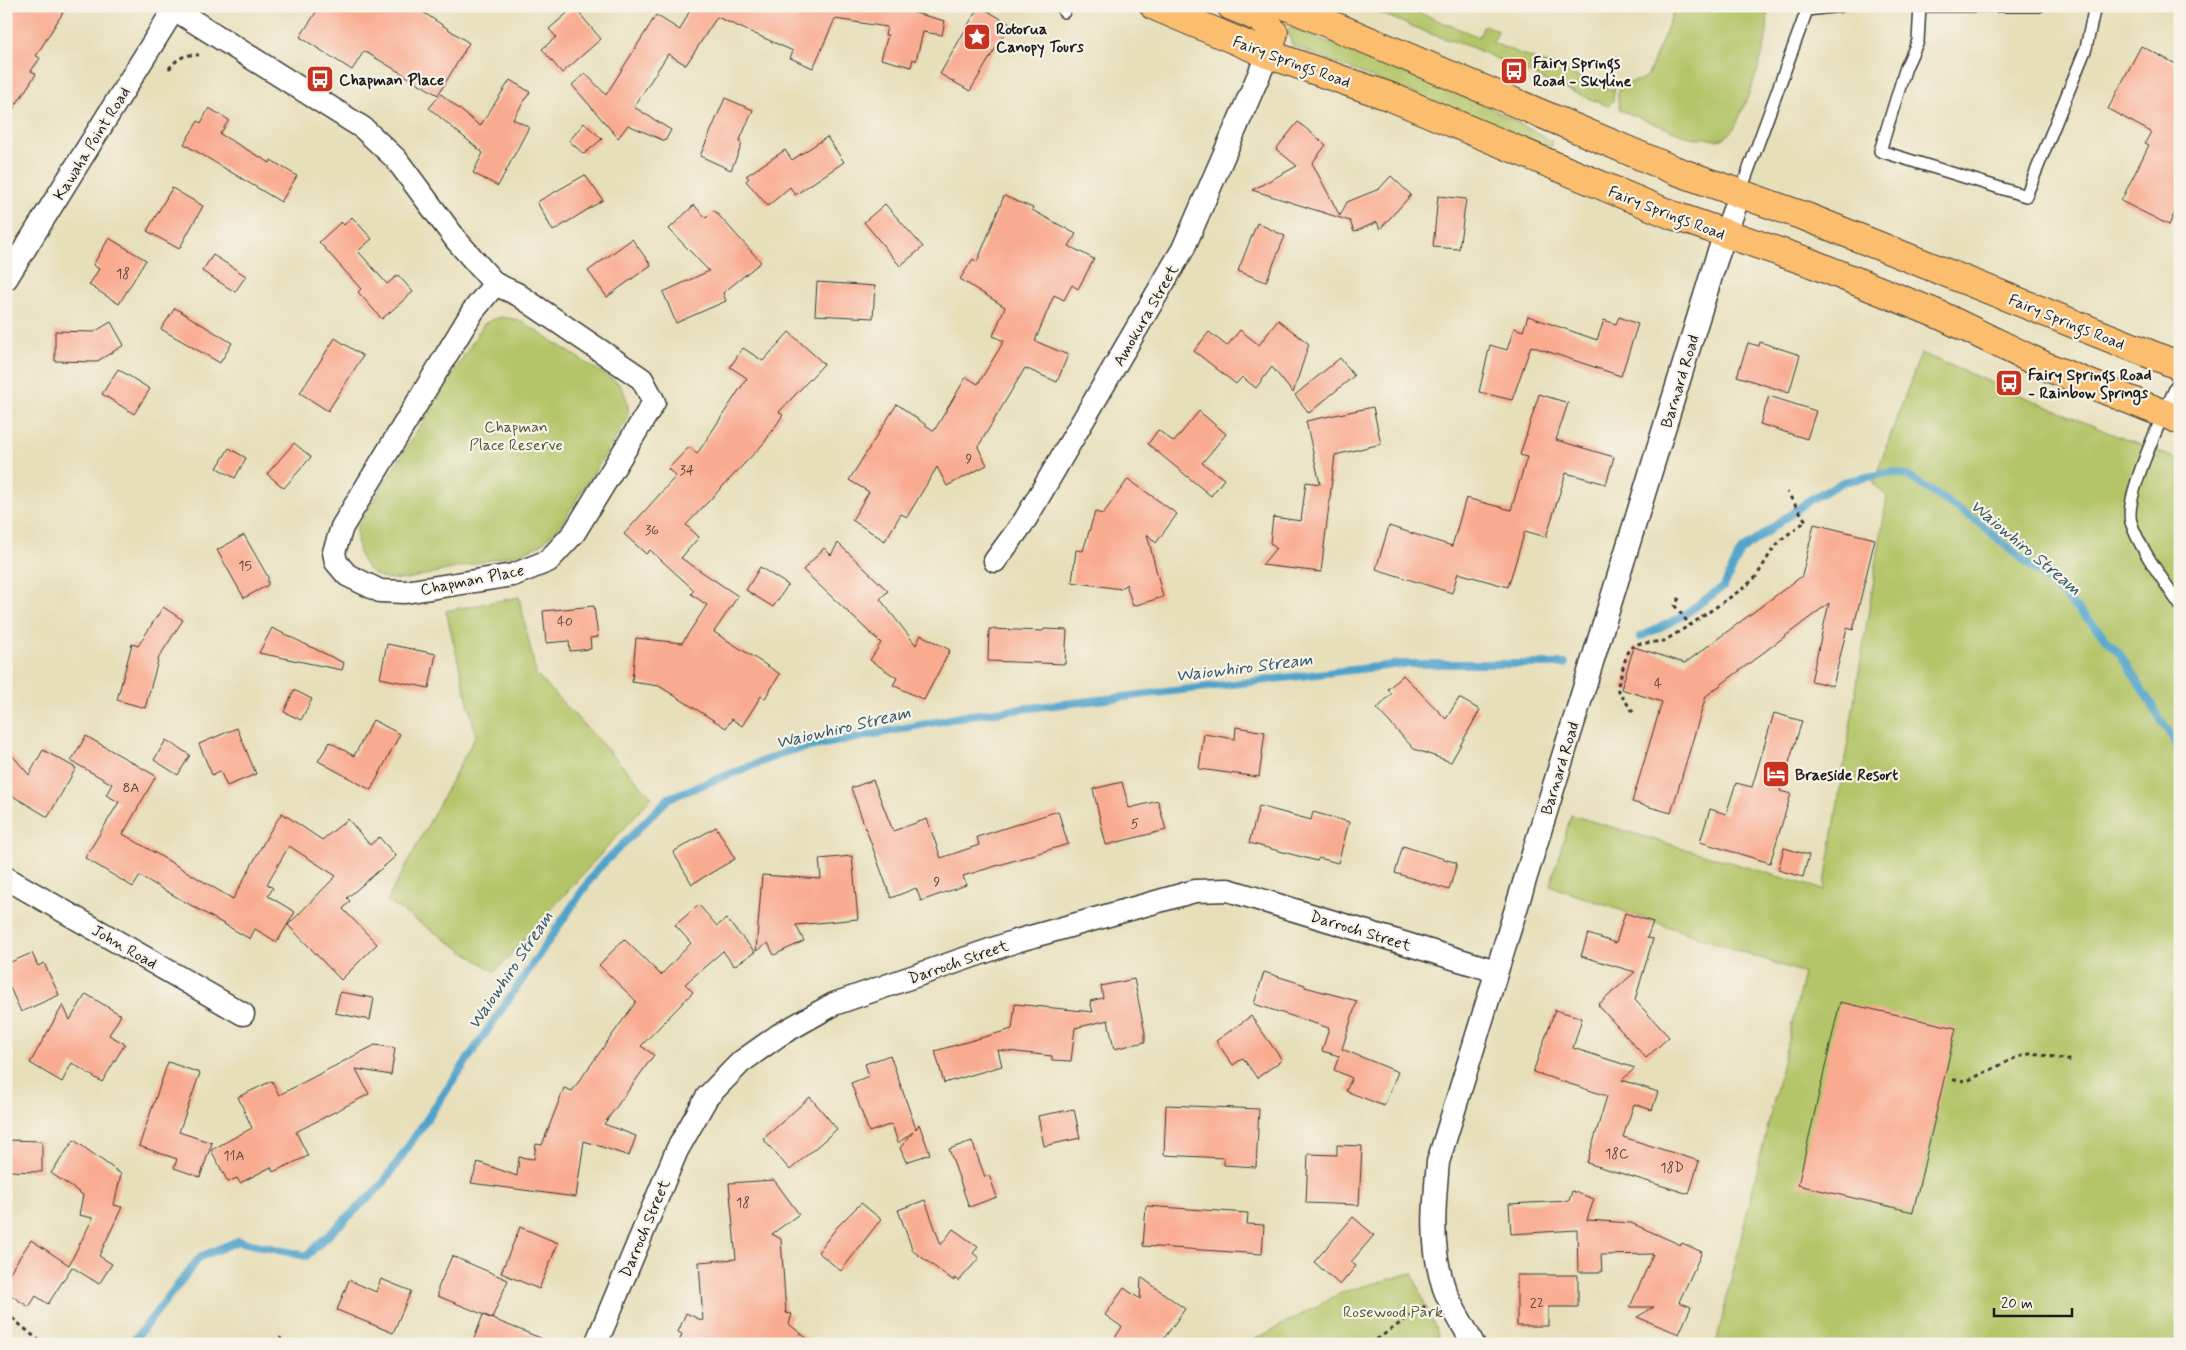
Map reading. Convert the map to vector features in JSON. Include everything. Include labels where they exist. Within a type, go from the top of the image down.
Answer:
[{"type":"highway","name":"Fairy Springs Road","points":[[1154,6],[1268,54],[1391,97],[1672,215],[1806,261],[1931,311],[2045,366],[2172,417]]},
{"type":"highway","points":[[1231,6],[1264,20],[1270,26],[1274,33],[1268,54]]},
{"type":"highway","name":"Fairy Springs Road","points":[[1287,6],[1674,170],[1819,222],[2180,366]]},
{"type":"street","name":"Kawaha Point Road","points":[[6,279],[175,8]]},
{"type":"street","name":"Chapman Place","points":[[175,8],[363,128],[396,159],[457,241],[495,284],[517,294],[642,379],[654,402],[574,533],[548,561],[513,575],[405,592],[380,591],[347,575],[336,562],[334,552],[342,527],[473,311],[495,284]]},
{"type":"street","name":"Amokura Street","points":[[995,562],[1025,520],[1183,249],[1268,54]]},
{"type":"street","name":"Barnard Road","points":[[1472,1344],[1444,1289],[1434,1240],[1433,1216],[1438,1162],[1740,193]]},
{"type":"street","name":"John Road","points":[[6,878],[243,1014]]},
{"type":"street","name":"Darroch Street","points":[[596,1344],[677,1150],[708,1098],[741,1062],[779,1035],[834,1004],[1016,941],[1195,891],[1228,890],[1496,971]]},
{"type":"lane","points":[[1740,193],[1806,8],[1842,6]]},
{"type":"lane","points":[[2039,6],[1918,6],[1918,41],[1906,67],[1880,151],[2026,196],[2086,48],[2096,6]]},
{"type":"lane","points":[[2180,378],[2172,417],[2149,446],[2133,495],[2130,521],[2146,553],[2180,605]]},
{"type":"path","points":[[169,69],[174,61],[182,57],[195,54],[202,55]]},
{"type":"path","points":[[1633,712],[1618,689],[1628,650],[1636,644],[1664,641],[1690,626],[1753,580],[1773,549],[1783,538],[1806,521],[1788,493]]},
{"type":"path","points":[[1679,598],[1676,606],[1690,626]]},
{"type":"path","points":[[1953,1080],[1967,1081],[2015,1058],[2033,1053],[2074,1061]]},
{"type":"path","points":[[1370,1344],[1431,1303],[1444,1289]]},
{"type":"path","points":[[6,1313],[43,1344]]},
{"type":"path","points":[[265,1344],[280,1338],[283,1344]]},
{"type":"green space","points":[[1363,6],[1402,6],[1479,37],[1484,25],[1498,31],[1493,43],[1612,90],[1615,84],[1613,101],[1608,106],[1546,81],[1471,47],[1431,34]]},
{"type":"green space","points":[[1676,6],[1766,6],[1767,34],[1759,66],[1736,125],[1730,133],[1718,140],[1686,136],[1620,110],[1618,92],[1621,87],[1648,75]]},
{"type":"green space","points":[[1290,27],[1485,105],[1553,142],[1550,148],[1293,46],[1287,30]]},
{"type":"green space","name":"Chapman Place Reserve","points":[[502,317],[519,320],[619,384],[627,401],[627,420],[559,527],[540,545],[521,553],[407,579],[394,579],[374,574],[362,560],[357,539],[357,527],[484,324]]},
{"type":"green space","points":[[1921,353],[2117,436],[2180,460],[2180,1344],[1716,1344],[1804,973],[1550,886],[1571,815],[1824,890],[1887,497],[1873,483]]},
{"type":"green space","points":[[519,597],[536,674],[652,797],[495,972],[387,901],[476,735],[446,611]]},
{"type":"green space","name":"Rosewood Park","points":[[1412,1273],[1442,1344],[1246,1344],[1343,1292]]},
{"type":"building","points":[[6,6],[67,6],[36,56],[40,58],[31,71],[36,74],[6,120]]},
{"type":"building","points":[[320,6],[414,6],[469,43],[438,95],[364,51],[352,70],[300,37]]},
{"type":"building","points":[[692,6],[889,6],[945,21],[942,35],[923,32],[916,61],[913,59],[911,67],[881,59],[888,35],[885,35],[887,27],[835,19],[813,68],[790,58],[793,51],[717,17],[686,65],[668,54],[634,107],[671,130],[665,141],[628,125],[618,138],[572,85],[585,73],[606,95],[656,15],[680,30]]},
{"type":"building","points":[[979,6],[1010,24],[970,91],[940,74]]},
{"type":"building","points":[[574,7],[601,39],[562,73],[542,49],[556,37],[549,29]]},
{"type":"building","points":[[2141,46],[2180,66],[2180,202],[2169,225],[2121,201],[2149,145],[2145,143],[2151,132],[2108,109]]},
{"type":"building","points":[[510,80],[530,92],[513,119],[529,127],[498,186],[473,173],[483,153],[429,108],[441,94],[480,126]]},
{"type":"building","points":[[725,98],[753,110],[739,142],[742,144],[731,170],[700,156]]},
{"type":"building","points":[[209,108],[229,120],[220,134],[270,163],[271,160],[297,176],[281,202],[184,144],[198,121],[201,123]]},
{"type":"building","points":[[1298,122],[1326,145],[1312,163],[1340,216],[1347,202],[1379,189],[1391,176],[1411,195],[1380,229],[1377,222],[1354,232],[1350,221],[1252,190],[1297,166],[1276,149]]},
{"type":"building","points":[[584,123],[602,139],[584,154],[569,141]]},
{"type":"building","points":[[827,137],[844,162],[795,195],[790,187],[768,206],[746,181],[749,178],[746,176],[785,150],[792,160]]},
{"type":"building","points":[[585,175],[603,200],[553,231],[537,202]]},
{"type":"building","points":[[172,188],[203,206],[179,249],[147,231]]},
{"type":"building","points":[[1004,196],[1033,208],[1032,210],[1076,234],[1069,246],[1094,259],[1078,289],[1072,285],[1064,300],[1054,295],[1035,341],[1068,355],[1057,382],[1025,368],[978,447],[987,465],[947,486],[937,467],[907,517],[901,514],[885,541],[852,520],[869,492],[849,480],[897,404],[934,431],[966,377],[978,384],[1004,341],[993,336],[1005,307],[960,279],[973,259],[977,262]]},
{"type":"building","points":[[1438,196],[1466,199],[1459,249],[1433,247]]},
{"type":"building","points":[[885,204],[923,247],[900,266],[864,222]]},
{"type":"building","points":[[694,205],[706,218],[714,210],[761,262],[723,293],[726,301],[676,323],[663,292],[709,271],[669,229]]},
{"type":"building","points":[[352,217],[372,239],[358,251],[387,284],[398,275],[413,292],[382,319],[358,292],[361,289],[319,242],[341,222],[344,225]]},
{"type":"building","points":[[1257,223],[1285,236],[1266,282],[1238,271]]},
{"type":"building","points":[[109,238],[146,260],[119,304],[89,285],[99,269],[93,265]]},
{"type":"building","points":[[632,239],[651,265],[607,297],[588,271]]},
{"type":"building","points":[[213,255],[246,276],[235,292],[202,271]]},
{"type":"building","points":[[817,282],[875,286],[873,318],[815,315]]},
{"type":"building","points":[[175,308],[232,343],[220,363],[161,329]]},
{"type":"building","points":[[1528,316],[1597,340],[1604,320],[1616,324],[1619,317],[1638,324],[1621,376],[1531,346],[1512,400],[1479,392],[1490,345],[1507,350],[1514,328],[1523,331]]},
{"type":"building","points":[[1278,320],[1309,344],[1293,393],[1272,367],[1256,388],[1242,377],[1236,384],[1194,351],[1209,332],[1227,346],[1240,330],[1259,345]]},
{"type":"building","points":[[111,322],[124,345],[96,362],[55,361],[55,331],[94,332]]},
{"type":"building","points":[[789,332],[824,364],[779,412],[783,415],[764,443],[686,525],[699,537],[681,558],[738,596],[714,632],[780,674],[765,698],[761,696],[742,726],[732,719],[726,728],[659,686],[632,682],[636,638],[682,643],[707,605],[691,594],[694,590],[650,550],[646,554],[624,534],[676,476],[668,469],[689,447],[697,454],[747,378],[730,367],[743,348],[763,361]]},
{"type":"building","points":[[335,338],[363,356],[328,411],[300,393]]},
{"type":"building","points":[[1760,342],[1800,355],[1789,393],[1737,376],[1748,343],[1759,346]]},
{"type":"building","points":[[1340,358],[1354,376],[1309,413],[1295,395]]},
{"type":"building","points":[[118,369],[150,389],[134,414],[102,394]]},
{"type":"building","points":[[1539,394],[1568,403],[1556,440],[1614,457],[1606,484],[1566,473],[1546,537],[1525,531],[1508,587],[1458,573],[1452,593],[1376,569],[1389,526],[1452,546],[1466,498],[1511,510],[1527,457],[1520,455]]},
{"type":"building","points":[[1769,396],[1816,411],[1807,439],[1760,424]]},
{"type":"building","points":[[1373,407],[1381,444],[1335,455],[1321,572],[1262,565],[1276,548],[1270,543],[1273,517],[1301,521],[1306,482],[1320,484],[1306,421]]},
{"type":"building","points":[[1199,411],[1226,434],[1202,463],[1224,479],[1211,496],[1148,444],[1158,430],[1174,442]]},
{"type":"building","points":[[294,443],[311,457],[284,488],[267,474]]},
{"type":"building","points":[[229,448],[246,458],[235,478],[217,468]]},
{"type":"building","points":[[1128,479],[1177,514],[1156,543],[1147,534],[1163,597],[1133,606],[1126,584],[1121,589],[1072,582],[1076,550],[1083,551],[1095,512],[1103,514]]},
{"type":"building","points":[[1814,524],[1875,539],[1853,630],[1847,628],[1833,686],[1811,681],[1829,603],[1706,696],[1671,813],[1632,802],[1662,702],[1621,689],[1634,647],[1685,663],[1802,576]]},
{"type":"building","points":[[244,535],[268,577],[268,585],[244,598],[217,550]]},
{"type":"building","points":[[838,543],[888,591],[880,599],[916,645],[921,635],[950,650],[924,700],[893,685],[897,678],[870,660],[881,643],[803,570],[824,548],[831,555]]},
{"type":"building","points":[[760,567],[788,585],[773,607],[746,590]]},
{"type":"building","points":[[594,606],[598,637],[590,638],[591,649],[570,651],[569,641],[546,643],[543,611]]},
{"type":"building","points":[[163,607],[183,620],[159,657],[145,708],[117,700],[132,644],[138,646]]},
{"type":"building","points":[[272,628],[344,663],[342,670],[259,653]]},
{"type":"building","points":[[989,629],[1067,630],[1065,664],[988,661]]},
{"type":"building","points":[[387,644],[436,654],[429,688],[380,678]]},
{"type":"building","points":[[1403,675],[1446,719],[1459,698],[1480,710],[1451,762],[1414,749],[1377,709],[1392,693],[1388,689]]},
{"type":"building","points":[[294,690],[312,699],[301,720],[284,712]]},
{"type":"building","points":[[1774,713],[1802,721],[1780,791],[1791,794],[1770,863],[1700,842],[1710,809],[1726,814],[1736,783],[1752,787]]},
{"type":"building","points":[[373,720],[400,734],[371,790],[318,761],[330,742],[354,756]]},
{"type":"building","points":[[1236,727],[1265,732],[1259,777],[1199,769],[1204,734],[1235,739]]},
{"type":"building","points":[[237,728],[256,774],[227,786],[220,771],[212,775],[199,744]]},
{"type":"building","points":[[86,736],[156,776],[123,834],[233,899],[282,813],[322,840],[348,819],[370,845],[379,837],[396,856],[347,898],[350,901],[343,909],[377,944],[341,980],[288,925],[336,876],[289,846],[267,884],[273,888],[268,896],[295,912],[277,942],[255,929],[250,939],[140,876],[133,887],[85,858],[119,802],[106,795],[112,784],[71,761]]},
{"type":"building","points":[[166,740],[190,755],[178,775],[154,760]]},
{"type":"building","points":[[6,748],[29,775],[43,750],[76,768],[48,817],[6,792]]},
{"type":"building","points":[[873,780],[893,831],[927,819],[941,858],[979,845],[977,837],[1058,811],[1068,844],[963,876],[966,885],[921,901],[916,888],[891,898],[851,788]]},
{"type":"building","points":[[1122,782],[1129,808],[1158,801],[1166,830],[1106,845],[1093,789]]},
{"type":"building","points":[[1259,806],[1311,820],[1313,812],[1349,822],[1338,863],[1319,858],[1317,861],[1249,843]]},
{"type":"building","points":[[716,827],[735,859],[692,884],[673,852]]},
{"type":"building","points":[[1403,846],[1457,863],[1449,890],[1395,873]]},
{"type":"building","points":[[1784,848],[1809,855],[1803,877],[1778,870]]},
{"type":"building","points":[[852,856],[858,919],[796,925],[804,941],[774,955],[768,943],[756,951],[762,875],[821,879],[819,859]]},
{"type":"building","points":[[699,905],[717,926],[726,919],[755,952],[734,966],[723,951],[685,984],[693,992],[641,1046],[654,1055],[604,1124],[636,1136],[629,1156],[584,1141],[576,1197],[471,1183],[478,1162],[517,1176],[519,1157],[534,1159],[536,1144],[542,1145],[564,1088],[572,1091],[636,1001],[599,965],[624,939],[661,975],[691,943],[675,925]]},
{"type":"building","points":[[1625,913],[1653,922],[1647,938],[1653,939],[1635,1000],[1669,1037],[1646,1058],[1598,1005],[1635,972],[1581,956],[1588,934],[1616,943]]},
{"type":"building","points":[[32,953],[38,966],[44,963],[59,995],[21,1012],[6,979],[6,964]]},
{"type":"building","points":[[1264,972],[1305,985],[1305,987],[1357,1001],[1342,1049],[1398,1072],[1384,1106],[1346,1091],[1352,1078],[1334,1070],[1339,1056],[1322,1051],[1329,1028],[1254,1004]]},
{"type":"building","points":[[1134,979],[1145,1033],[1145,1042],[1114,1049],[1108,1020],[1075,1028],[1071,1061],[1052,1060],[1052,1056],[998,1050],[1002,1066],[944,1083],[935,1051],[1012,1029],[1015,1004],[1093,1012],[1090,1001],[1103,998],[1101,986]]},
{"type":"building","points":[[340,992],[374,998],[370,1020],[335,1013]]},
{"type":"building","points":[[86,994],[121,1015],[109,1035],[125,1044],[102,1082],[72,1063],[62,1082],[30,1063],[63,1005],[70,1020]]},
{"type":"building","points":[[1840,1002],[1956,1028],[1913,1212],[1798,1185]]},
{"type":"building","points":[[1555,1010],[1582,1018],[1573,1048],[1635,1068],[1622,1080],[1658,1092],[1652,1110],[1634,1104],[1623,1137],[1699,1161],[1689,1194],[1587,1163],[1607,1096],[1533,1072]]},
{"type":"building","points":[[1251,1016],[1282,1060],[1257,1078],[1243,1058],[1233,1065],[1216,1041]]},
{"type":"building","points":[[375,1045],[395,1048],[391,1075],[356,1069],[369,1094],[296,1132],[308,1156],[273,1172],[271,1167],[240,1183],[237,1178],[228,1182],[211,1150],[252,1128],[238,1097],[272,1081],[279,1095]]},
{"type":"building","points":[[890,1055],[916,1129],[919,1124],[930,1154],[906,1162],[900,1148],[913,1132],[898,1143],[892,1124],[869,1132],[851,1083],[869,1076],[865,1064]]},
{"type":"building","points":[[168,1062],[200,1073],[179,1132],[212,1143],[200,1177],[174,1168],[177,1159],[139,1146]]},
{"type":"building","points":[[810,1097],[837,1129],[790,1170],[763,1139]]},
{"type":"building","points":[[1166,1105],[1259,1109],[1256,1167],[1224,1165],[1224,1158],[1164,1155]]},
{"type":"building","points":[[1074,1109],[1080,1138],[1044,1146],[1038,1116]]},
{"type":"building","points":[[6,1140],[42,1141],[42,1172],[6,1171]]},
{"type":"building","points":[[74,1140],[121,1174],[114,1205],[122,1207],[99,1256],[112,1264],[99,1284],[72,1267],[48,1304],[36,1296],[29,1307],[6,1292],[6,1278],[31,1240],[69,1265],[93,1218],[79,1215],[83,1195],[51,1173]]},
{"type":"building","points":[[972,1141],[985,1177],[989,1175],[997,1197],[969,1207],[949,1149]]},
{"type":"building","points":[[1337,1145],[1362,1146],[1359,1205],[1306,1203],[1308,1154],[1337,1155]]},
{"type":"building","points":[[774,1180],[799,1214],[772,1234],[781,1239],[786,1313],[792,1314],[789,1324],[814,1344],[678,1344],[682,1334],[678,1332],[686,1313],[703,1321],[699,1262],[736,1259],[729,1183]]},
{"type":"building","points":[[1572,1191],[1594,1199],[1587,1220],[1631,1223],[1702,1252],[1679,1302],[1691,1307],[1679,1334],[1637,1317],[1654,1307],[1630,1307],[1653,1254],[1601,1255],[1602,1272],[1578,1272],[1577,1230],[1511,1234],[1509,1204],[1569,1201]]},
{"type":"building","points":[[925,1200],[941,1245],[953,1229],[978,1247],[973,1253],[979,1258],[959,1281],[954,1278],[954,1281],[913,1251],[898,1210]]},
{"type":"building","points":[[861,1203],[881,1219],[841,1271],[818,1252],[838,1226]]},
{"type":"building","points":[[1146,1206],[1248,1213],[1247,1224],[1264,1225],[1262,1254],[1143,1246]]},
{"type":"building","points":[[1353,1217],[1374,1235],[1351,1262],[1356,1266],[1340,1285],[1314,1262]]},
{"type":"building","points":[[520,1227],[558,1243],[539,1289],[501,1273]]},
{"type":"building","points":[[452,1256],[508,1280],[492,1318],[438,1296],[438,1288]]},
{"type":"building","points":[[1517,1275],[1578,1275],[1578,1307],[1548,1307],[1548,1326],[1517,1326]]},
{"type":"building","points":[[1141,1277],[1185,1309],[1160,1344],[1111,1344],[1122,1327],[1105,1315],[1124,1288],[1140,1299]]},
{"type":"building","points":[[381,1279],[411,1291],[393,1333],[337,1310],[349,1280],[376,1292]]},
{"type":"building","points":[[483,1315],[553,1343],[553,1344],[472,1344]]},
{"type":"waterway","name":"Waiowhiro Stream","points":[[1640,637],[1681,617],[1724,586],[1741,551],[1811,499],[1843,482],[1893,472],[1908,476],[1978,522],[2034,569],[2091,622],[2120,654],[2180,750]]},
{"type":"waterway","name":"Waiowhiro Stream","points":[[131,1344],[200,1257],[238,1241],[306,1256],[382,1185],[596,871],[669,798],[789,751],[971,715],[1402,664],[1565,664]]},
{"type":"place","name":"Rotorua Canopy Tours","points":[[977,37]]},
{"type":"place","name":"Fairy Springs Road - Skyline","points":[[1514,71]]},
{"type":"place","name":"Chapman Place","points":[[320,79]]},
{"type":"place","name":"Fairy Springs Road - Rainbow Springs","points":[[2009,383]]},
{"type":"place","name":"Braeside Resort","points":[[1776,774]]}]
